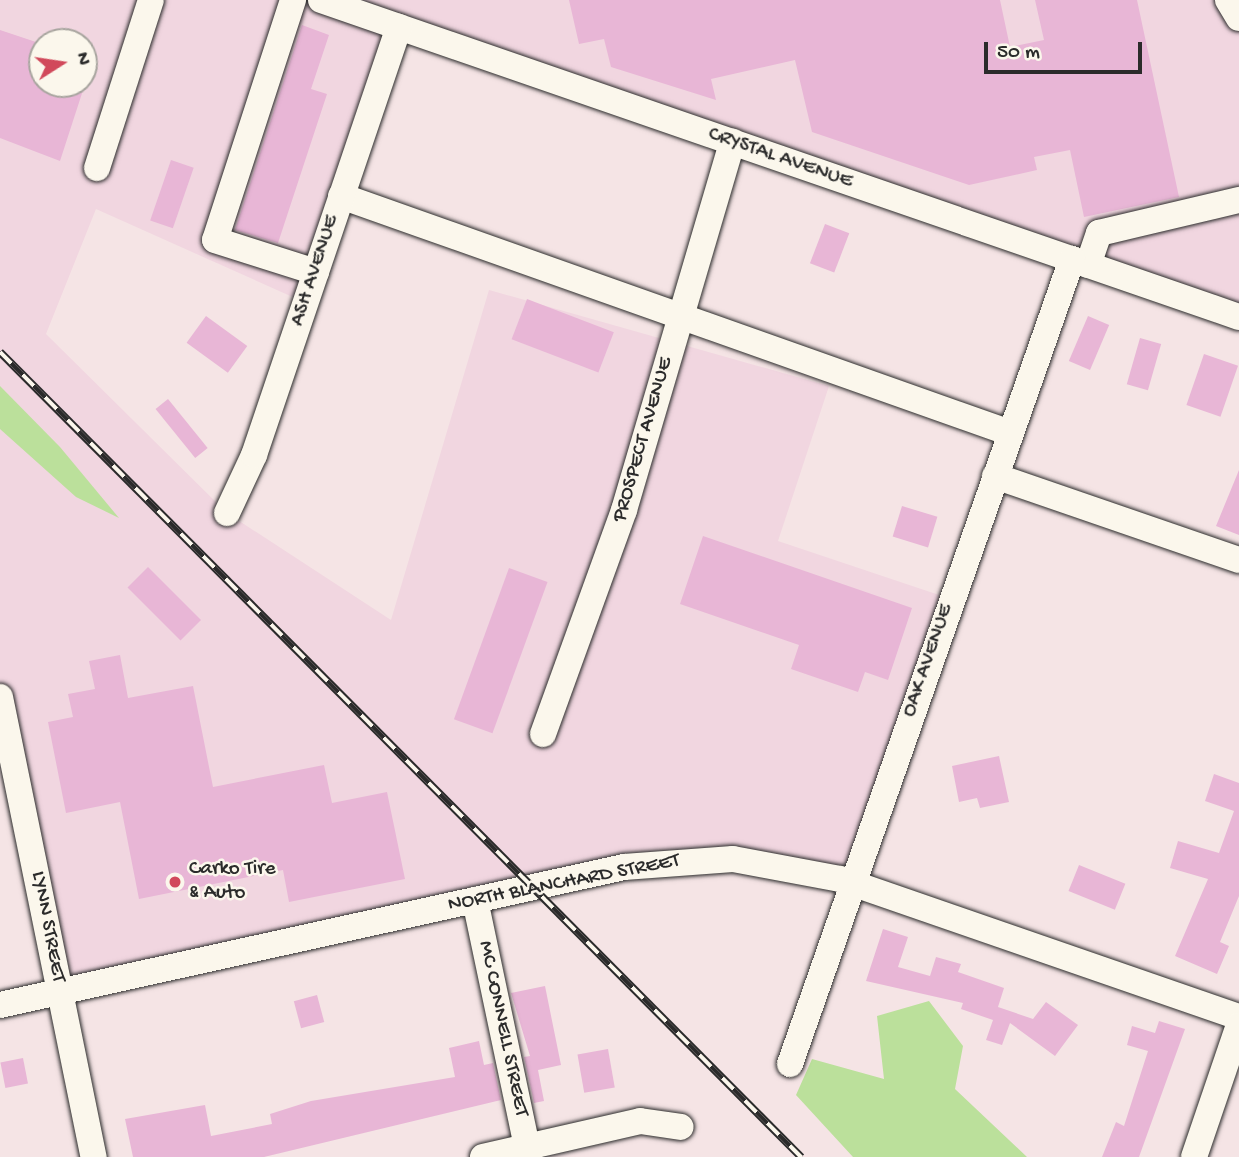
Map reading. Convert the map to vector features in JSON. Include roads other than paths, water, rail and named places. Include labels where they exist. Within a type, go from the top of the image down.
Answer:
[{"type":"street","points":[[97,168],[151,0]]},
{"type":"street","points":[[293,0],[215,240],[316,272]]},
{"type":"street","name":"CRYSTAL AVENUE","points":[[321,0],[1239,317]]},
{"type":"street","points":[[1228,0],[1239,18]]},
{"type":"street","name":"ASH AVENUE","points":[[227,513],[254,455],[399,27]]},
{"type":"street","name":"PROSPECT AVENUE","points":[[543,734],[624,510],[732,142]]},
{"type":"street","points":[[341,196],[1010,433]]},
{"type":"street","name":"OAK AVENUE","points":[[790,1064],[1010,433],[1080,262],[1099,233],[1239,200]]},
{"type":"street","points":[[995,476],[1239,560]]},
{"type":"street","name":"LYNN STREET","points":[[0,697],[6,752],[94,1157]]},
{"type":"street","name":"NORTH BLANCHARD STREET","points":[[0,1005],[475,900],[687,859],[779,864],[853,884],[1239,1017]]},
{"type":"street","name":"MC CONNELL STREET","points":[[475,900],[528,1152]]},
{"type":"street","points":[[1195,1157],[1239,1025]]},
{"type":"street","points":[[482,1157],[528,1152],[640,1121],[681,1127]]},
{"type":"railway","points":[[0,352],[801,1157]]},
{"type":"place","name":"Carko Tire & Auto","points":[[175,882]]}]
